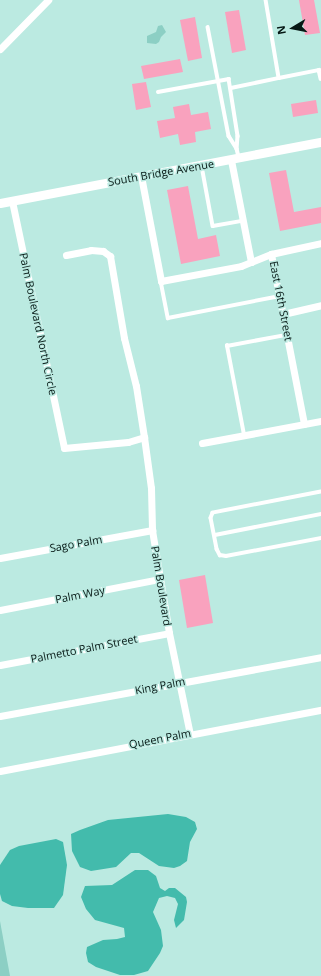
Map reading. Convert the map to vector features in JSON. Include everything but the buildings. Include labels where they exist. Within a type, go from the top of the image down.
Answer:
[{"type":"street","points":[[0,49],[48,0]]},
{"type":"street","name":"South Bridge Avenue","points":[[0,203],[235,160],[321,142]]},
{"type":"street","name":"East 16th Street","points":[[235,160],[242,221],[251,262],[272,254],[304,424]]},
{"type":"street","points":[[141,176],[161,281],[241,266],[251,262]]},
{"type":"street","name":"Palm Boulevard North Circle","points":[[12,201],[64,448],[128,442],[144,437]]},
{"type":"street","points":[[272,254],[321,243]]},
{"type":"street","points":[[66,255],[91,250],[103,251],[110,256],[124,338],[136,386],[144,437]]},
{"type":"street","points":[[283,314],[321,305]]},
{"type":"street","points":[[202,443],[321,421]]},
{"type":"street","name":"Palm Boulevard","points":[[144,437],[151,488],[152,530],[169,633],[190,734]]},
{"type":"street","name":"Sago Palm","points":[[0,558],[152,530]]},
{"type":"street","name":"Palm Way","points":[[0,610],[160,579]]},
{"type":"street","name":"Palmetto Palm Street","points":[[0,665],[169,633]]},
{"type":"street","name":"King Palm","points":[[0,716],[321,657]]},
{"type":"street","name":"Queen Palm","points":[[0,771],[321,710]]},
{"type":"lane","points":[[266,0],[279,78]]},
{"type":"lane","points":[[208,27],[229,136],[236,149]]},
{"type":"lane","points":[[231,88],[319,70],[321,79]]},
{"type":"lane","points":[[158,92],[229,79],[238,136],[235,160]]},
{"type":"lane","points":[[202,166],[213,226],[242,221]]},
{"type":"lane","points":[[161,281],[168,318],[280,296]]},
{"type":"lane","points":[[244,435],[227,346],[288,334]]},
{"type":"lane","points":[[321,492],[213,513],[211,518],[220,555],[226,556],[321,538]]},
{"type":"lane","points":[[215,535],[321,514]]},
{"type":"shaded area","points":[[162,25],[166,32],[161,37],[159,42],[156,44],[147,43],[147,36],[156,32],[158,26]]},
{"type":"shaded area","points":[[168,814],[186,817],[195,822],[197,829],[190,842],[187,861],[180,866],[174,868],[159,866],[139,853],[131,853],[116,867],[91,871],[80,867],[72,851],[71,834],[80,830],[108,820]]},
{"type":"shaded area","points":[[56,839],[63,842],[67,865],[63,895],[54,908],[28,908],[12,906],[2,901],[0,894],[0,865],[10,850],[19,846]]},
{"type":"shaded area","points":[[135,870],[148,870],[156,876],[160,888],[165,891],[169,888],[175,888],[186,897],[187,902],[184,920],[176,928],[174,920],[178,904],[175,898],[167,896],[159,898],[153,912],[161,930],[163,946],[160,953],[148,971],[134,975],[120,975],[96,967],[88,962],[86,953],[87,947],[103,940],[125,937],[124,928],[95,920],[86,909],[81,897],[85,886],[112,885]]},
{"type":"shaded area","points":[[0,921],[10,976],[0,976]]}]
